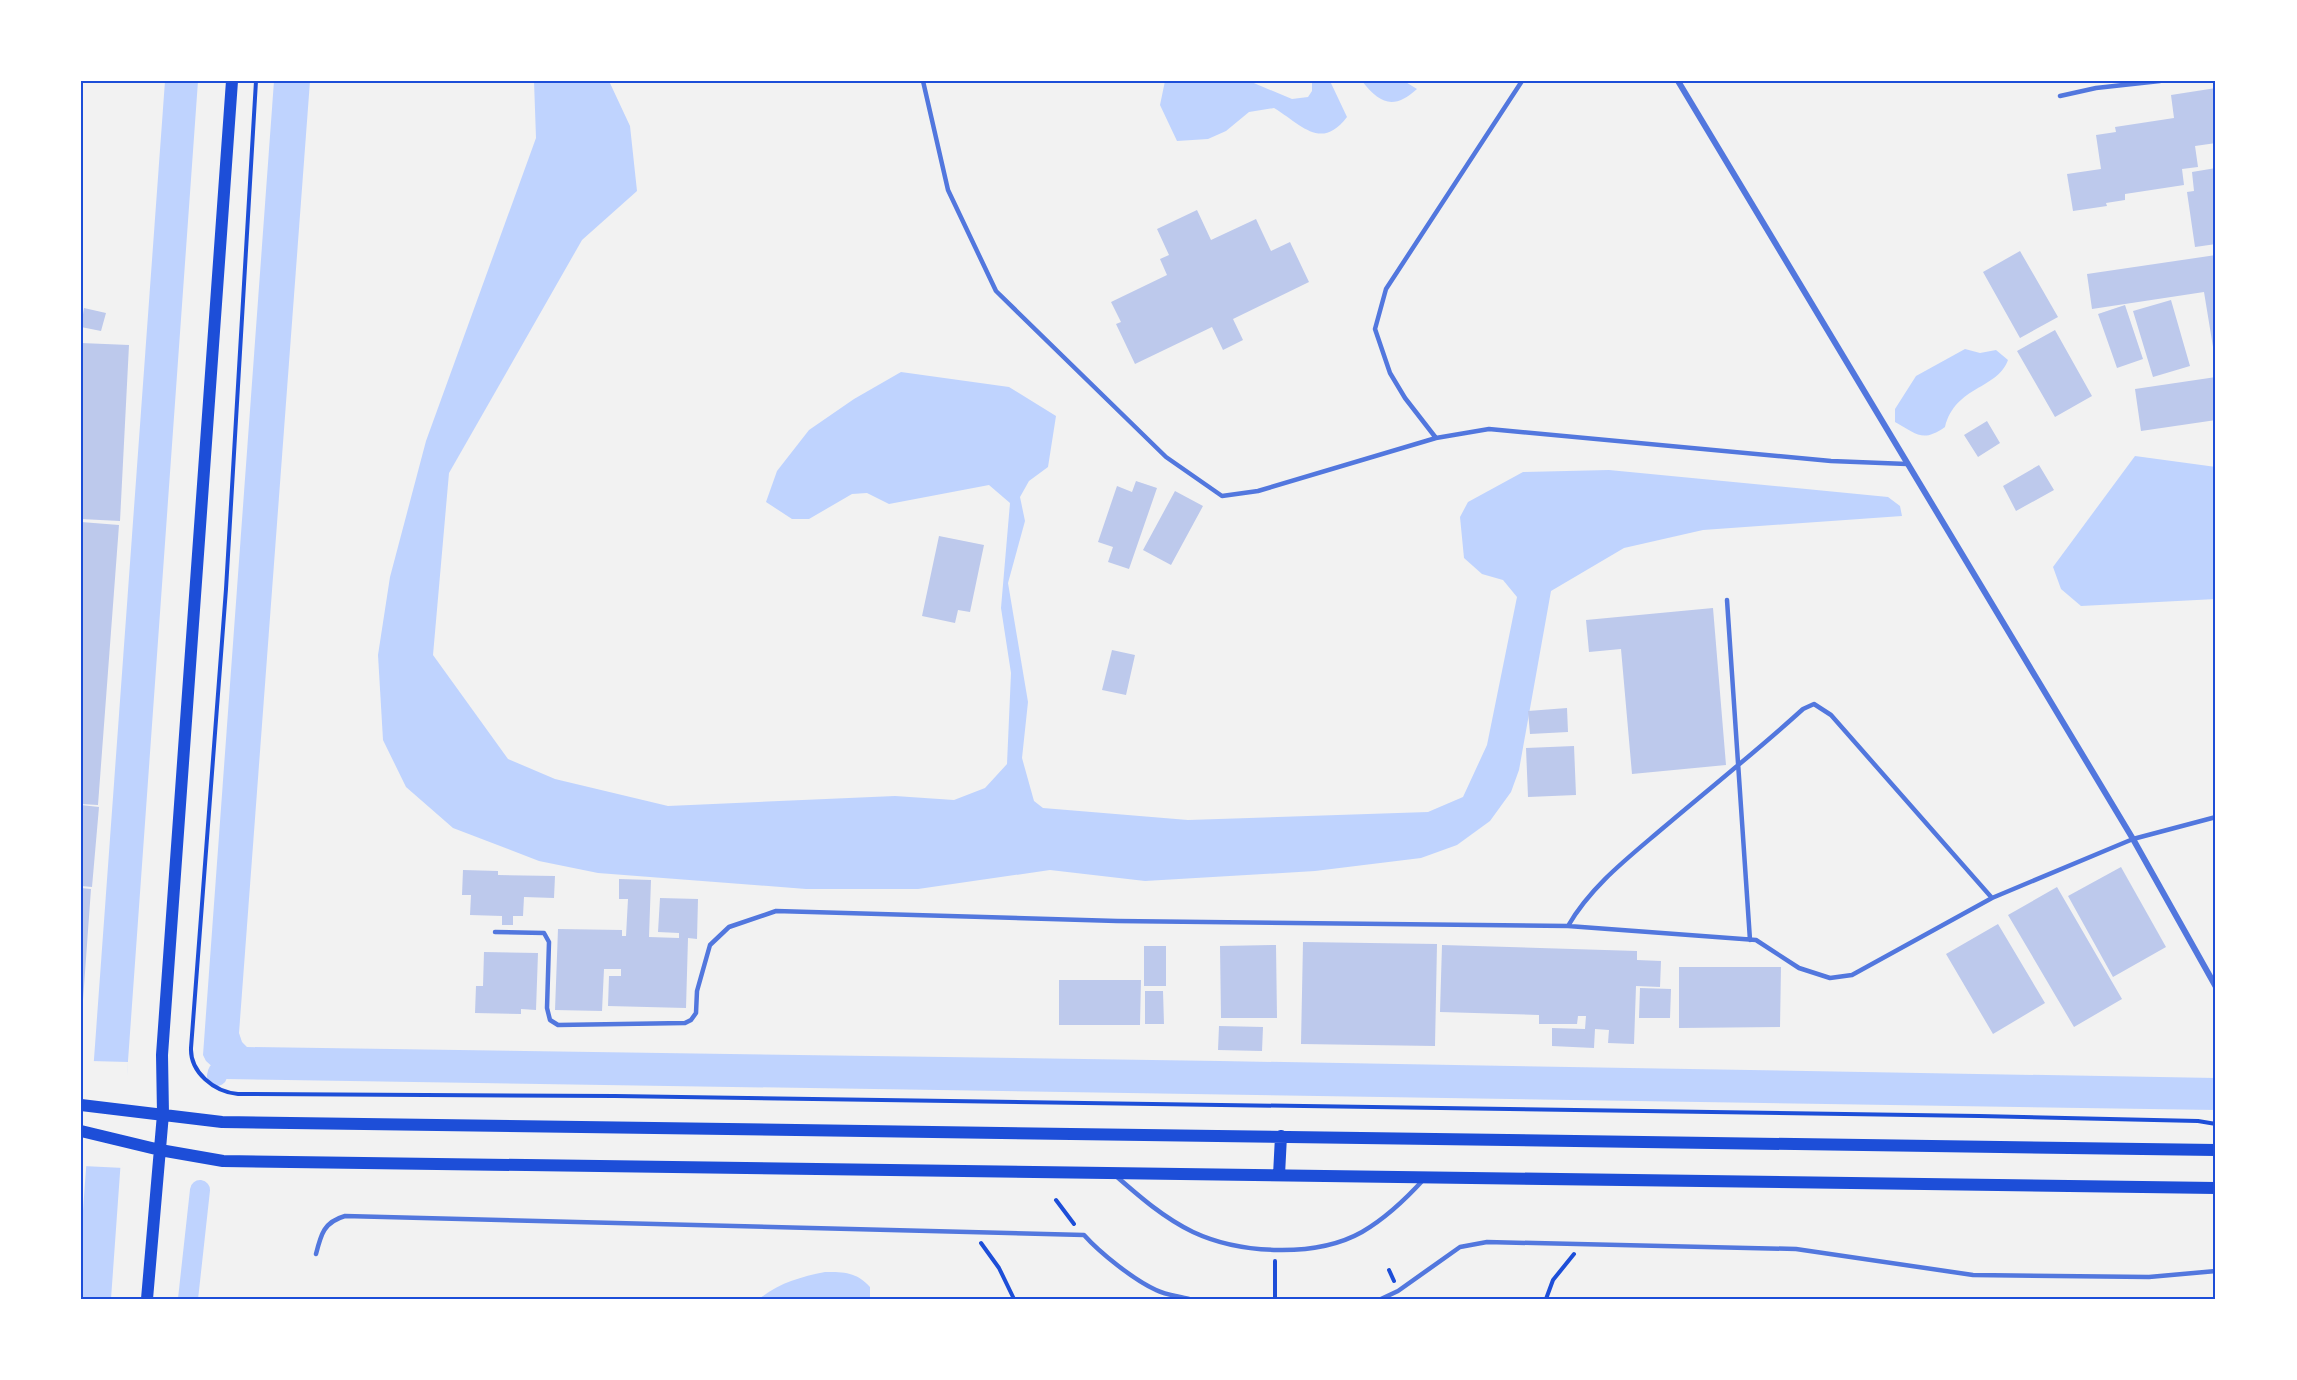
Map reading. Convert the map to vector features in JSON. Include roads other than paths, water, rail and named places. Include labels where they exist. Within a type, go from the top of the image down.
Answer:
[{"type":"main road","points":[[147,1299],[163,1114],[163,1044],[232,81]]},
{"type":"main road","points":[[84,1104],[222,1122],[2216,1149]]},
{"type":"main road","points":[[81,1131],[160,1150],[227,1161],[2216,1188]]},
{"type":"main road","points":[[1280,1175],[1281,1136]]},
{"type":"street","points":[[1678,81],[2133,839],[2216,987]]},
{"type":"lane","points":[[923,81],[948,190],[996,291],[1167,457],[1222,496],[1258,491],[1436,438],[1489,429],[1831,461],[1907,464]]},
{"type":"lane","points":[[1436,438],[1405,398],[1390,373],[1376,329],[1386,289],[1522,81]]},
{"type":"lane","points":[[2060,96],[2096,88],[2160,81]]},
{"type":"lane","points":[[1727,600],[1750,940]]},
{"type":"lane","points":[[1568,926],[1598,886],[1633,853],[1803,709],[1814,704],[1831,714],[1992,898]]},
{"type":"lane","points":[[495,932],[544,933],[549,942],[547,1008],[550,1020],[558,1025],[685,1023],[691,1020],[696,1013],[697,991],[710,945],[729,927],[776,911],[1118,921],[1568,926],[1756,940],[1799,968],[1830,978],[1852,975],[1992,898],[2133,839],[2216,817]]},
{"type":"lane","points":[[1113,1173],[1154,1208],[1192,1232],[1227,1245],[1275,1249],[1326,1245],[1360,1233],[1399,1207],[1426,1177]]},
{"type":"lane","points":[[316,1254],[326,1226],[333,1220],[345,1216],[1084,1235],[1092,1245],[1156,1290],[1189,1299]]},
{"type":"lane","points":[[1382,1299],[1398,1291],[1460,1247],[1487,1242],[1796,1249],[1973,1275],[2149,1277],[2216,1271]]},
{"type":"water","points":[[165,81],[198,81],[111,1299],[81,1299],[81,1238]]},
{"type":"water","points":[[274,81],[310,81],[239,1033],[242,1042],[247,1047],[2216,1078],[2216,1110],[226,1079],[206,1061],[203,1055]]},
{"type":"water","points":[[534,81],[609,81],[630,126],[637,191],[582,240],[449,473],[433,655],[508,759],[555,779],[668,806],[895,796],[954,800],[985,788],[1007,764],[1011,673],[1001,608],[1010,503],[989,485],[889,504],[867,493],[852,494],[809,519],[792,519],[766,502],[777,471],[809,430],[854,399],[901,372],[1009,387],[1056,416],[1048,467],[1029,481],[1020,497],[1025,521],[1008,583],[1028,702],[1022,758],[1034,801],[1043,808],[1188,820],[1428,812],[1463,797],[1487,745],[1517,597],[1503,580],[1482,574],[1464,558],[1460,517],[1468,502],[1523,472],[1609,470],[1888,497],[1900,506],[1902,516],[1703,530],[1624,548],[1551,591],[1519,770],[1511,792],[1490,821],[1457,845],[1421,858],[1315,871],[1145,881],[1050,870],[918,889],[806,889],[598,873],[539,861],[453,828],[406,787],[383,740],[378,655],[390,577],[426,441],[536,138]]},
{"type":"water","points":[[1165,81],[1249,81],[1292,99],[1308,97],[1312,91],[1312,81],[1330,81],[1347,117],[1338,127],[1320,134],[1311,132],[1274,108],[1249,112],[1226,131],[1208,139],[1177,141],[1160,105]]},
{"type":"water","points":[[1362,81],[1404,81],[1417,89],[1409,96],[1394,102],[1381,99]]},
{"type":"water","points":[[1965,349],[1980,353],[1996,350],[2008,360],[2003,370],[1995,377],[1958,403],[1950,413],[1945,427],[1937,432],[1931,435],[1920,435],[1895,422],[1895,409],[1916,376]]},
{"type":"water","points":[[2135,456],[2216,467],[2216,599],[2081,606],[2061,589],[2053,567]]},
{"type":"water","points":[[825,1272],[844,1273],[860,1278],[870,1287],[870,1299],[759,1299],[790,1281]]},
{"type":"waterway","points":[[217,1076],[218,1072]]},
{"type":"waterway","points":[[188,1299],[200,1190]]}]
